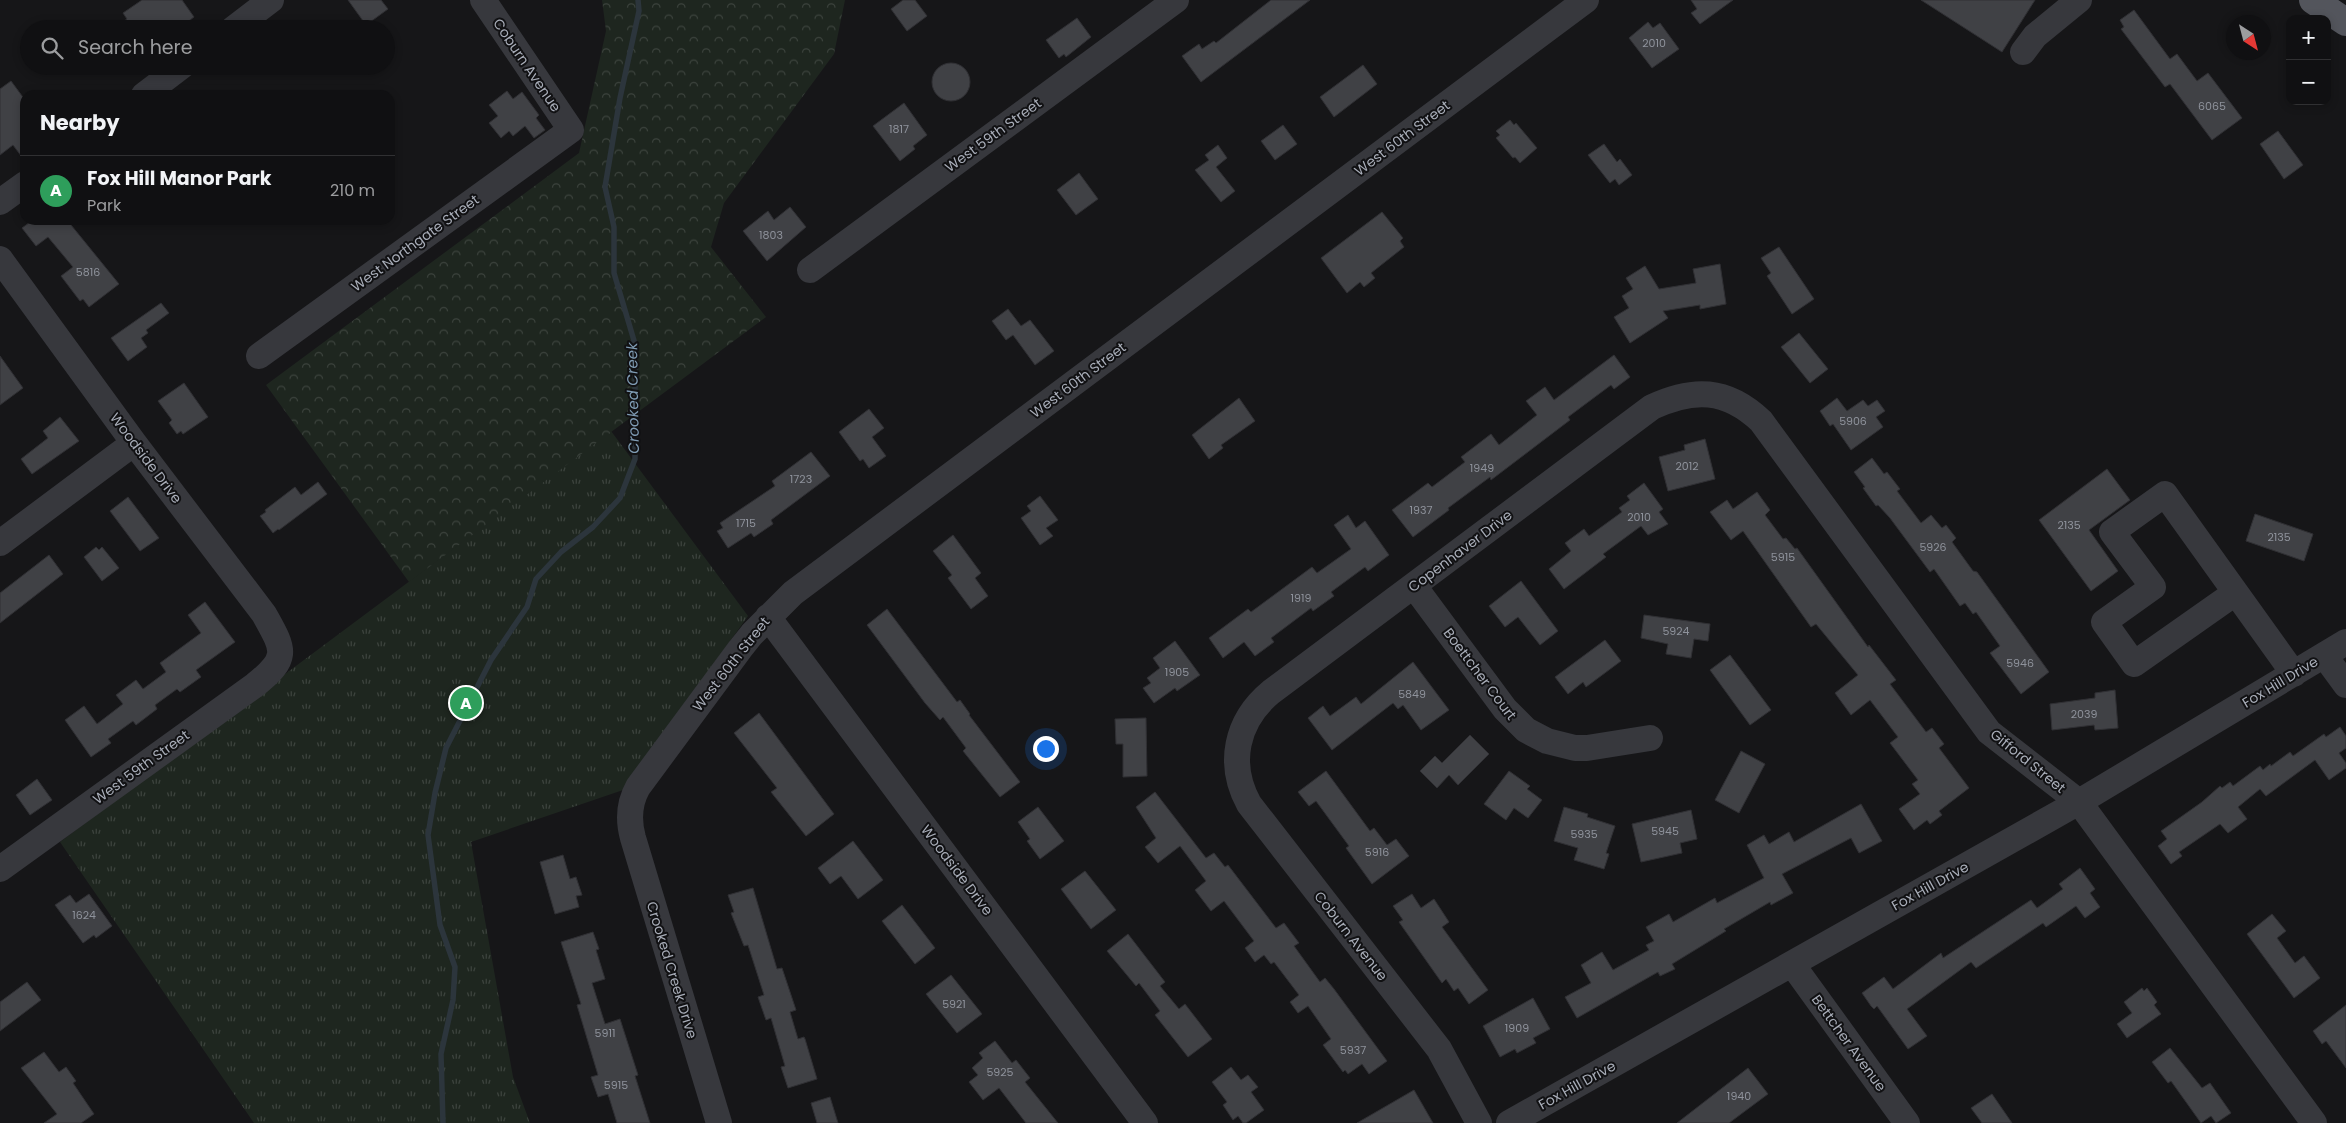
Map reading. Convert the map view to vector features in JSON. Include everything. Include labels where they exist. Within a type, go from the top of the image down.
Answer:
[{"type":"main road","points":[[2313,0],[2346,22]]},
{"type":"street","points":[[245,20],[271,0]]},
{"type":"street","name":"Coburn Avenue","points":[[483,0],[571,130]]},
{"type":"street","name":"West 59th Street","points":[[810,270],[1176,0]]},
{"type":"street","name":"West 60th Street","points":[[630,816],[631,803],[638,787],[740,649],[768,617],[801,587],[1586,0]]},
{"type":"street","points":[[2023,52],[2035,36],[2079,0]]},
{"type":"street","points":[[151,90],[170,75]]},
{"type":"street","name":"West Northgate Street","points":[[259,356],[571,130]]},
{"type":"street","points":[[0,202],[20,188]]},
{"type":"street","name":"Woodside Drive","points":[[0,259],[134,443],[264,614],[279,640],[281,649],[279,661]]},
{"type":"street","name":"Copenhaver Drive","points":[[1237,746],[1247,719],[1258,703],[1652,407],[1687,394],[1710,394]]},
{"type":"street","name":"Gifford Street","points":[[1710,394],[1737,403],[1760,421],[1989,732],[2079,802],[2314,1123]]},
{"type":"street","points":[[0,542],[134,443]]},
{"type":"street","points":[[2235,593],[2134,664],[2104,622],[2153,587],[2112,532],[2165,494],[2294,674]]},
{"type":"street","name":"Boettcher Court","points":[[1414,586],[1505,709],[1526,730],[1547,741],[1575,748],[1650,738]]},
{"type":"street","name":"Woodside Drive","points":[[768,617],[1145,1123]]},
{"type":"street","name":"Fox Hill Drive","points":[[1509,1123],[2079,802],[2346,642]]},
{"type":"street","points":[[2324,655],[2346,685]]},
{"type":"street","name":"West 59th Street","points":[[0,869],[255,685],[279,661]]},
{"type":"street","name":"Coburn Avenue","points":[[1237,746],[1238,777],[1249,804],[1438,1049],[1479,1123]]},
{"type":"street","name":"Crooked Creek Drive","points":[[630,816],[633,838],[719,1123]]},
{"type":"street","name":"Bettcher Avenue","points":[[1792,964],[1907,1123]]},
{"type":"green space","points":[[602,0],[845,0],[834,54],[724,203],[711,247],[766,317],[409,582],[266,385],[579,153],[606,31]]},
{"type":"green space","points":[[611,431],[748,616],[623,790],[471,842],[513,1077],[530,1123],[254,1123],[60,842]]},
{"type":"building","points":[[142,0],[182,0],[194,17],[190,20],[126,20],[127,19],[123,13]]},
{"type":"building","points":[[348,0],[381,0],[388,9],[373,20],[362,20]]},
{"type":"building","points":[[903,0],[915,0],[927,16],[907,31],[891,9]]},
{"type":"building","points":[[1271,0],[1310,0],[1201,82],[1182,56],[1199,44],[1202,49],[1214,41],[1216,43]]},
{"type":"building","points":[[1691,0],[1733,0],[1700,24],[1691,13],[1697,9]]},
{"type":"building","points":[[1921,0],[2035,0],[2002,52]]},
{"type":"building","points":[[2134,10],[2170,59],[2177,54],[2197,81],[2208,73],[2242,118],[2212,140],[2170,84],[2165,87],[2121,29],[2124,27],[2120,20]]},
{"type":"building","points":[[1077,18],[1091,37],[1066,57],[1064,54],[1059,58],[1046,40]]},
{"type":"building","points":[[1648,22],[1653,28],[1660,23],[1679,49],[1652,68],[1629,38]]},
{"type":"building","points":[[951,63],[958,64],[964,69],[969,75],[969,89],[964,95],[958,100],[951,101],[944,100],[938,95],[933,89],[932,82],[933,75],[938,69],[944,64]]},
{"type":"building","points":[[1363,65],[1377,84],[1334,117],[1320,97]]},
{"type":"building","points":[[11,81],[20,93],[20,154],[13,145],[0,155],[0,89]]},
{"type":"building","points":[[507,91],[513,99],[522,92],[539,115],[536,118],[545,130],[534,138],[525,126],[513,136],[509,131],[501,138],[489,123],[498,116],[489,105]]},
{"type":"building","points":[[904,103],[927,135],[913,146],[915,149],[900,161],[873,126]]},
{"type":"building","points":[[1510,120],[1514,125],[1516,123],[1537,148],[1520,163],[1515,157],[1513,158],[1496,138],[1500,135],[1496,131]]},
{"type":"building","points":[[1283,125],[1297,144],[1275,160],[1261,141]]},
{"type":"building","points":[[2278,131],[2303,165],[2284,179],[2260,144]]},
{"type":"building","points":[[1604,144],[1617,162],[1620,159],[1632,175],[1619,185],[1615,179],[1610,183],[1588,155]]},
{"type":"building","points":[[1218,145],[1227,158],[1216,167],[1235,191],[1221,202],[1195,170],[1209,160],[1205,155]]},
{"type":"building","points":[[1079,173],[1098,199],[1076,215],[1057,190]]},
{"type":"building","points":[[790,207],[806,227],[767,261],[743,231],[768,211],[774,220]]},
{"type":"building","points":[[1382,212],[1403,238],[1400,241],[1404,247],[1371,273],[1375,278],[1364,287],[1360,282],[1347,293],[1321,258]]},
{"type":"building","points":[[26,225],[71,225],[119,284],[89,307],[83,299],[80,301],[61,276],[73,267],[48,237],[36,246],[22,228]]},
{"type":"building","points":[[1779,247],[1814,299],[1792,314],[1767,276],[1771,273],[1761,258]]},
{"type":"building","points":[[1720,264],[1726,304],[1700,309],[1700,305],[1663,311],[1668,318],[1630,343],[1614,317],[1629,308],[1622,296],[1633,289],[1626,278],[1645,266],[1659,289],[1696,283],[1693,269]]},
{"type":"building","points":[[161,303],[169,313],[146,330],[148,333],[141,338],[147,347],[128,361],[111,338]]},
{"type":"building","points":[[1008,309],[1021,326],[1030,320],[1054,351],[1035,365],[1013,335],[1006,340],[992,321]]},
{"type":"building","points":[[1799,333],[1828,369],[1810,383],[1781,347]]},
{"type":"building","points":[[1614,355],[1630,377],[1614,389],[1611,385],[1568,417],[1570,420],[1491,480],[1490,477],[1448,508],[1449,510],[1413,537],[1392,510],[1428,483],[1432,487],[1465,462],[1461,457],[1491,434],[1499,445],[1537,415],[1526,401],[1545,387],[1554,400]]},
{"type":"building","points":[[0,356],[23,388],[0,405]]},
{"type":"building","points":[[184,383],[208,417],[183,434],[181,431],[177,434],[169,423],[172,420],[158,401]]},
{"type":"building","points":[[1239,398],[1255,421],[1221,445],[1223,448],[1209,459],[1192,435]]},
{"type":"building","points":[[1837,398],[1847,411],[1863,400],[1868,406],[1877,400],[1885,411],[1876,417],[1883,427],[1851,450],[1833,424],[1830,426],[1820,411]]},
{"type":"building","points":[[869,409],[884,428],[872,437],[886,456],[869,468],[863,459],[860,461],[839,432]]},
{"type":"building","points":[[60,417],[79,441],[32,474],[21,459],[48,438],[43,431]]},
{"type":"building","points":[[1705,439],[1715,479],[1668,491],[1659,457],[1685,450],[1684,445]]},
{"type":"building","points":[[811,452],[830,476],[771,520],[773,524],[754,537],[751,533],[728,548],[717,531],[723,528],[720,523],[775,486],[772,481]]},
{"type":"building","points":[[1872,458],[1884,474],[1887,472],[1900,489],[1897,491],[1921,523],[1931,515],[1942,528],[1946,525],[1956,538],[1952,542],[1973,571],[1977,572],[2049,672],[2021,694],[1990,653],[2000,646],[1976,612],[1973,614],[1965,603],[1960,606],[1934,569],[1930,572],[1890,518],[1878,505],[1876,506],[1863,488],[1865,487],[1854,472]]},
{"type":"building","points":[[2107,469],[2130,500],[2089,530],[2118,571],[2091,591],[2039,520]]},
{"type":"building","points":[[318,482],[327,494],[273,533],[260,516],[266,512],[265,510],[295,487],[301,495]]},
{"type":"building","points":[[1644,483],[1663,509],[1659,512],[1668,524],[1648,535],[1641,526],[1603,554],[1606,557],[1564,589],[1549,569],[1571,551],[1565,543],[1584,529],[1589,536],[1622,512],[1619,508],[1630,500],[1627,496]]},
{"type":"building","points":[[1757,492],[1770,510],[1765,515],[1783,539],[1786,538],[1795,549],[1797,548],[1868,647],[1869,645],[1896,680],[1890,684],[1926,732],[1932,728],[1944,744],[1939,748],[1969,788],[1939,811],[1942,815],[1930,824],[1927,820],[1914,830],[1899,809],[1920,794],[1912,784],[1918,780],[1890,743],[1898,737],[1870,700],[1851,715],[1835,693],[1858,675],[1816,624],[1811,627],[1743,531],[1731,540],[1710,512],[1727,500],[1733,509]]},
{"type":"building","points":[[1040,496],[1058,520],[1046,528],[1053,536],[1040,545],[1021,518],[1031,511],[1027,506]]},
{"type":"building","points":[[128,497],[159,538],[140,551],[110,511]]},
{"type":"building","points":[[2255,514],[2313,534],[2304,561],[2246,541]]},
{"type":"building","points":[[1348,515],[1356,528],[1365,521],[1389,555],[1368,571],[1365,567],[1331,592],[1334,596],[1313,611],[1311,608],[1271,638],[1274,642],[1255,656],[1244,642],[1223,658],[1209,638],[1248,609],[1251,612],[1312,567],[1317,573],[1351,549],[1334,525]]},
{"type":"building","points":[[953,535],[981,573],[975,578],[988,596],[971,609],[948,578],[952,575],[933,551]]},
{"type":"building","points":[[96,547],[99,550],[102,547],[119,568],[102,581],[84,557]]},
{"type":"building","points":[[49,555],[63,574],[0,623],[0,593]]},
{"type":"building","points":[[1521,581],[1558,631],[1540,645],[1518,617],[1505,627],[1489,606]]},
{"type":"building","points":[[205,602],[235,642],[196,670],[201,677],[180,692],[177,689],[155,705],[157,709],[136,725],[133,721],[108,739],[111,743],[91,757],[65,720],[84,706],[97,724],[123,704],[116,695],[136,680],[143,689],[166,672],[160,663],[201,633],[188,615]]},
{"type":"building","points":[[887,609],[957,702],[960,700],[969,715],[1020,782],[1000,797],[963,751],[966,748],[943,717],[940,720],[925,703],[867,625]]},
{"type":"building","points":[[1644,615],[1710,624],[1708,641],[1694,639],[1691,658],[1666,654],[1668,644],[1641,638]]},
{"type":"building","points":[[1605,640],[1621,661],[1586,687],[1583,682],[1568,694],[1555,677]]},
{"type":"building","points":[[1175,641],[1200,675],[1177,691],[1175,688],[1154,703],[1143,688],[1151,683],[1147,678],[1160,668],[1153,658]]},
{"type":"building","points":[[1730,655],[1771,710],[1750,725],[1710,670]]},
{"type":"building","points":[[1413,662],[1449,710],[1421,730],[1403,705],[1398,709],[1393,703],[1332,750],[1308,718],[1323,706],[1330,716],[1356,697],[1361,704]]},
{"type":"building","points":[[2115,690],[2118,728],[2095,730],[2094,725],[2052,730],[2050,704],[2095,698],[2095,693]]},
{"type":"building","points":[[759,713],[834,814],[806,836],[771,792],[777,788],[734,733]]},
{"type":"building","points":[[1146,718],[1147,776],[1123,777],[1123,744],[1116,744],[1115,719]]},
{"type":"building","points":[[2340,727],[2346,736],[2346,748],[2339,753],[2346,763],[2346,768],[2329,780],[2315,760],[2266,796],[2260,789],[2238,807],[2247,819],[2228,833],[2220,824],[2179,852],[2182,856],[2171,864],[2158,846],[2167,839],[2161,831],[2202,802],[2220,786],[2222,788],[2230,782],[2233,786],[2260,766],[2263,770],[2290,752],[2293,756],[2324,734],[2326,737]]},
{"type":"building","points":[[1470,735],[1489,754],[1458,785],[1449,775],[1437,788],[1420,771],[1435,756],[1442,763]]},
{"type":"building","points":[[1741,751],[1765,764],[1739,813],[1715,800]]},
{"type":"building","points":[[1326,771],[1370,831],[1374,828],[1387,845],[1396,839],[1409,856],[1372,884],[1346,848],[1349,846],[1316,801],[1309,806],[1298,792]]},
{"type":"building","points":[[1509,771],[1530,786],[1527,789],[1542,800],[1528,818],[1514,808],[1506,820],[1484,804]]},
{"type":"building","points":[[37,779],[52,800],[30,815],[16,795]]},
{"type":"building","points":[[1155,792],[1206,858],[1214,853],[1225,867],[1228,865],[1276,928],[1284,923],[1299,943],[1294,946],[1320,982],[1325,978],[1387,1061],[1369,1074],[1362,1064],[1348,1074],[1345,1070],[1343,1072],[1323,1045],[1331,1039],[1308,1006],[1298,1013],[1290,1002],[1299,995],[1274,962],[1271,964],[1264,955],[1255,962],[1245,948],[1254,941],[1224,901],[1211,911],[1195,890],[1206,881],[1180,846],[1158,863],[1145,847],[1156,838],[1136,807]]},
{"type":"building","points":[[1861,804],[1882,841],[1859,853],[1851,838],[1782,874],[1793,893],[1771,905],[1770,902],[1724,929],[1726,931],[1672,964],[1675,969],[1660,976],[1658,972],[1577,1018],[1565,997],[1591,983],[1581,965],[1602,952],[1613,970],[1649,950],[1646,945],[1654,941],[1646,927],[1669,914],[1673,922],[1715,898],[1717,903],[1764,878],[1747,845],[1764,835],[1769,844],[1789,832],[1794,842]]},
{"type":"building","points":[[1038,807],[1064,841],[1040,859],[1027,841],[1030,839],[1018,822]]},
{"type":"building","points":[[1564,807],[1588,814],[1587,817],[1615,826],[1606,853],[1609,854],[1604,869],[1574,860],[1578,848],[1554,841]]},
{"type":"building","points":[[1691,810],[1697,839],[1680,843],[1682,853],[1641,862],[1632,824]]},
{"type":"building","points":[[853,841],[883,880],[858,899],[841,876],[830,884],[818,868]]},
{"type":"building","points":[[563,855],[570,879],[576,877],[582,895],[576,896],[579,907],[555,914],[540,862]]},
{"type":"building","points":[[2080,868],[2095,889],[2090,893],[2100,907],[2085,918],[2076,906],[2046,927],[2043,923],[1976,968],[1971,962],[1907,1009],[1927,1036],[1908,1049],[1877,1006],[1874,1009],[1862,993],[1884,977],[1893,989],[1941,953],[1943,958],[2031,900],[2037,908],[2063,889],[2059,884]]},
{"type":"building","points":[[1085,871],[1116,910],[1091,929],[1061,889]]},
{"type":"building","points":[[753,888],[777,969],[782,968],[796,1010],[790,1012],[798,1039],[804,1037],[805,1039],[817,1079],[788,1088],[781,1067],[785,1066],[771,1018],[766,1020],[758,997],[764,995],[748,945],[744,946],[731,913],[734,912],[728,895]]},
{"type":"building","points":[[89,894],[112,926],[96,938],[94,935],[83,943],[55,905],[70,895],[76,903]]},
{"type":"building","points":[[1412,894],[1421,908],[1434,899],[1449,922],[1442,927],[1488,990],[1469,1004],[1458,988],[1454,991],[1446,979],[1442,983],[1399,922],[1403,920],[1393,906]]},
{"type":"building","points":[[902,905],[935,948],[915,964],[882,921]]},
{"type":"building","points":[[2272,914],[2286,931],[2277,938],[2295,963],[2304,956],[2320,978],[2294,998],[2247,934]]},
{"type":"building","points":[[593,932],[599,949],[596,950],[605,979],[592,983],[605,1024],[620,1019],[638,1075],[635,1076],[650,1123],[617,1123],[608,1094],[598,1097],[591,1077],[598,1075],[577,1005],[581,1004],[561,942]]},
{"type":"building","points":[[1128,934],[1165,982],[1160,986],[1179,1009],[1185,1004],[1212,1039],[1188,1057],[1155,1015],[1160,1011],[1139,983],[1136,986],[1107,951]]},
{"type":"building","points":[[951,975],[982,1014],[957,1033],[926,994]]},
{"type":"building","points":[[27,982],[41,1000],[0,1031],[0,1002]]},
{"type":"building","points":[[2142,988],[2144,991],[2147,988],[2157,1002],[2154,1005],[2161,1014],[2127,1038],[2117,1024],[2132,1013],[2124,1002]]},
{"type":"building","points":[[1533,998],[1550,1029],[1533,1038],[1536,1043],[1517,1053],[1515,1049],[1500,1057],[1483,1026]]},
{"type":"building","points":[[2346,1005],[2346,1068],[2326,1041],[2322,1044],[2313,1031]]},
{"type":"building","points":[[995,1041],[1012,1063],[1016,1060],[1030,1078],[1025,1082],[1058,1123],[1026,1123],[999,1088],[983,1100],[969,1082],[978,1075],[972,1068],[983,1058],[979,1053]]},
{"type":"building","points":[[2170,1048],[2202,1088],[2210,1083],[2231,1113],[2216,1123],[2211,1116],[2201,1123],[2171,1081],[2168,1083],[2152,1062]]},
{"type":"building","points":[[44,1052],[59,1072],[66,1067],[76,1081],[73,1083],[94,1114],[81,1123],[44,1123],[57,1114],[21,1068]]},
{"type":"building","points":[[1231,1067],[1241,1080],[1248,1075],[1258,1087],[1251,1092],[1264,1110],[1246,1123],[1243,1123],[1238,1116],[1233,1120],[1223,1105],[1227,1102],[1212,1082]]},
{"type":"building","points":[[1748,1068],[1768,1094],[1729,1123],[1677,1123]]},
{"type":"building","points":[[1414,1090],[1433,1123],[1357,1123]]},
{"type":"building","points":[[1992,1094],[2012,1123],[1982,1123],[1971,1108]]},
{"type":"building","points":[[830,1097],[838,1123],[817,1123],[811,1103]]},
{"type":"waterway","name":"Crooked Creek","points":[[443,1123],[441,1054],[453,1000],[455,967],[440,925],[428,835],[435,793],[446,748],[491,660],[527,607],[536,579],[561,552],[593,527],[620,498],[635,459],[635,344],[614,273],[614,227],[605,187],[620,98],[639,11],[638,0]]},
{"type":"place","name":"Fox Hill Manor Park","points":[[466,703]]}]
